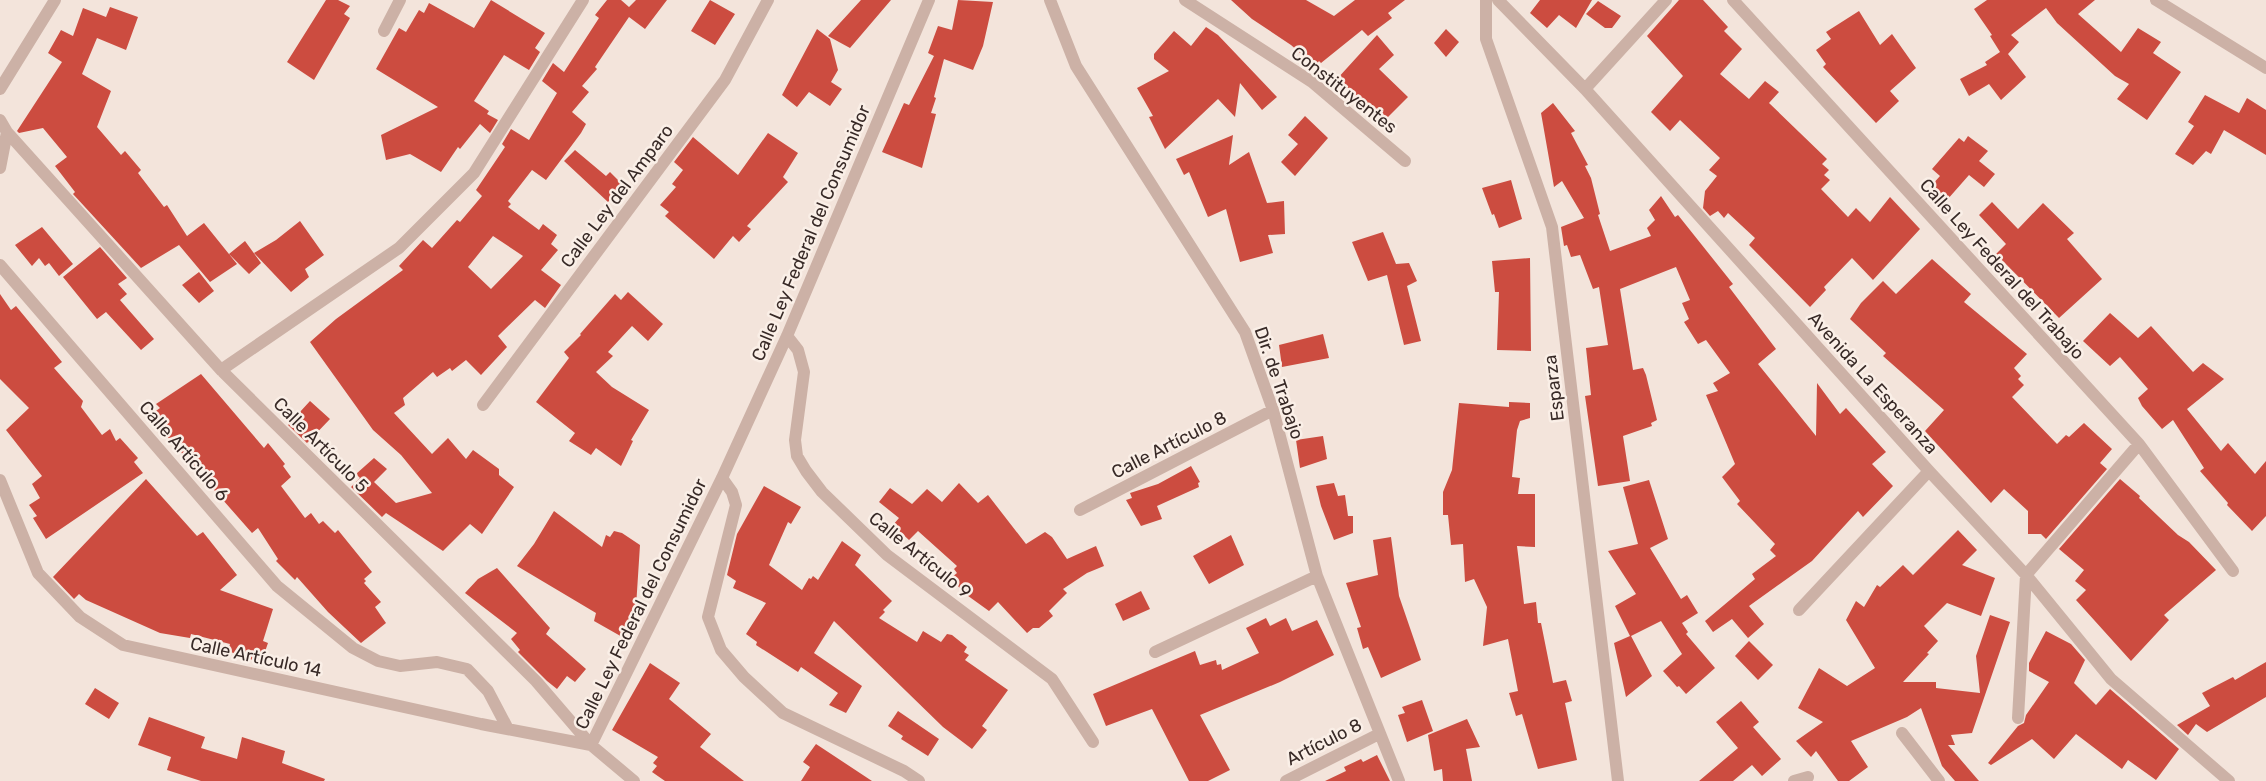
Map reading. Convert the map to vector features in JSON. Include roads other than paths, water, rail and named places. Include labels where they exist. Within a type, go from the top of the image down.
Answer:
[{"type":"street","points":[[0,88],[55,0]]},
{"type":"street","points":[[384,31],[400,0]]},
{"type":"street","points":[[221,370],[399,248],[474,173],[583,0]]},
{"type":"street","name":"Calle Ley del Amparo","points":[[483,405],[725,80],[768,0]]},
{"type":"street","name":"Calle Ley Federal del Consumidor","points":[[591,745],[722,478],[787,336],[929,0]]},
{"type":"street","name":"Dir. de Trabajo","points":[[1050,0],[1076,66],[1245,332],[1273,410],[1317,576],[1399,781]]},
{"type":"street","name":"Constituyentes","points":[[1185,0],[1312,82],[1405,161]]},
{"type":"street","name":"Esparza","points":[[1486,0],[1486,39],[1552,227],[1618,781]]},
{"type":"street","name":"Avenida La Esperanza","points":[[1498,0],[1585,89],[1929,471],[2026,575],[2111,679],[2230,781]]},
{"type":"street","points":[[1585,89],[1666,0]]},
{"type":"street","name":"Calle Ley Federal del Trabajo","points":[[1733,0],[2139,444],[2233,571]]},
{"type":"street","points":[[2156,0],[2266,68]]},
{"type":"street","name":"Calle Artículo 5","points":[[0,120],[7,132],[221,370],[536,681],[591,745],[634,781]]},
{"type":"street","points":[[0,168],[7,132]]},
{"type":"street","name":"Calle Artículo 6","points":[[0,265],[277,586],[353,648],[378,661],[400,666],[437,662],[467,669],[488,691],[508,729]]},
{"type":"street","name":"Calle Artículo 9","points":[[787,336],[798,350],[804,372],[795,440],[797,456],[806,471],[822,492],[887,555],[1052,679],[1093,742]]},
{"type":"street","name":"Calle Artículo 8","points":[[1080,510],[1273,410]]},
{"type":"street","points":[[2018,718],[2026,575],[2139,444]]},
{"type":"street","points":[[1799,610],[1929,471]]},
{"type":"street","name":"Calle Ley Federal del Consumidor","points":[[722,478],[732,492],[736,505],[708,616],[721,650],[744,677],[783,713],[904,771],[919,781]]},
{"type":"street","name":"Calle Artículo 14","points":[[0,480],[38,573],[80,616],[123,645],[508,729],[591,745]]},
{"type":"street","points":[[1155,652],[1317,576]]},
{"type":"street","points":[[1902,733],[1939,781]]},
{"type":"street","name":"Artículo 8","points":[[1286,781],[1379,734]]},
{"type":"street","points":[[1794,781],[1808,777]]}]
